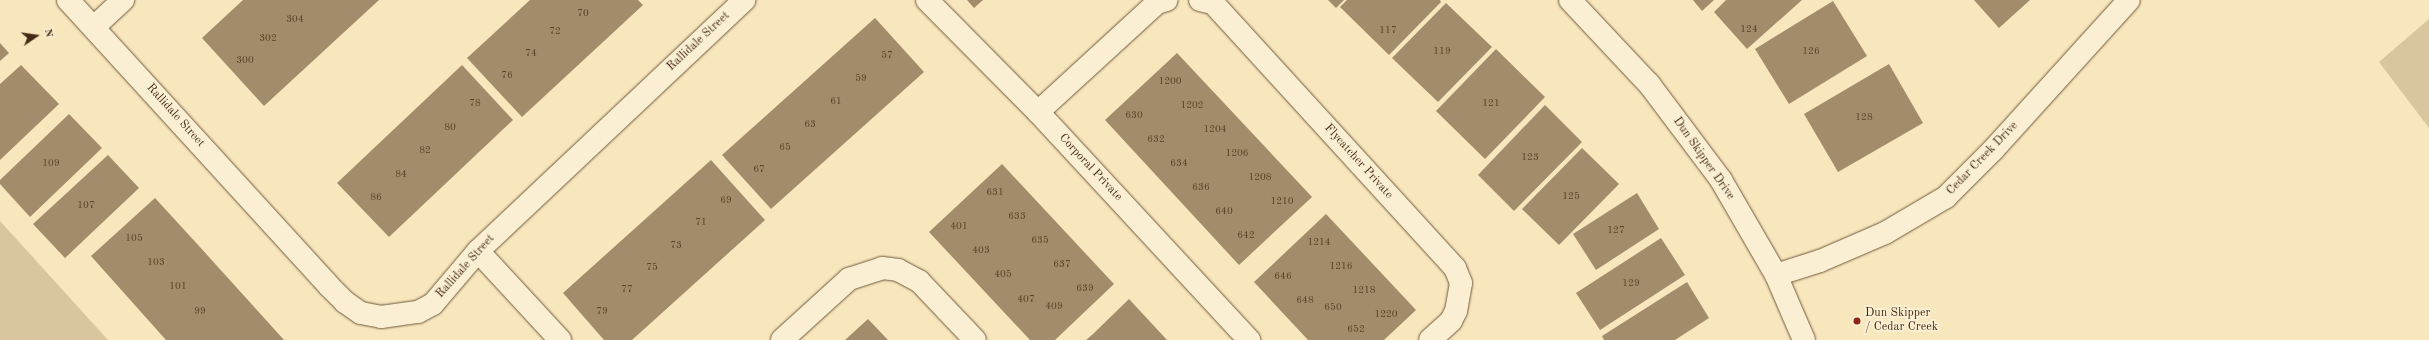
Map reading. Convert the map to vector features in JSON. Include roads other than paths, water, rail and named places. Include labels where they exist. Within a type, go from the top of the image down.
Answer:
[{"type":"street","name":"Rallidale Street","points":[[68,0],[329,286],[345,302],[361,313],[381,317],[418,312],[433,304],[478,251],[744,0]]},
{"type":"street","points":[[94,27],[123,0]]},
{"type":"street","name":"Corporal Private","points":[[926,0],[1038,112],[1248,340]]},
{"type":"street","points":[[1038,112],[1157,3],[1167,0]]},
{"type":"street","name":"Flycatcher Private","points":[[1200,0],[1213,3],[1455,268],[1461,283],[1456,311],[1451,321],[1430,340]]},
{"type":"street","name":"Dun Skipper Drive","points":[[1570,0],[1649,84],[1721,180],[1776,276],[1804,340]]},
{"type":"street","name":"Cedar Creek Drive","points":[[1776,276],[1820,261],[1886,233],[1946,197],[1993,150],[2129,0]]},
{"type":"street","points":[[478,251],[560,340]]},
{"type":"street","points":[[782,340],[849,279],[882,268],[898,270],[918,281],[975,340]]},
{"type":"place","name":"Dun Skipper / Cedar Creek","points":[[1857,321]]}]
